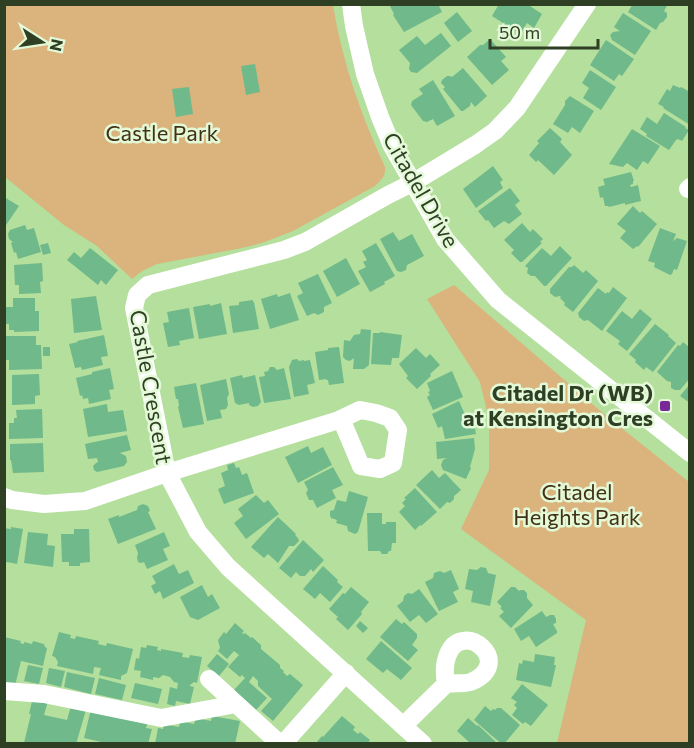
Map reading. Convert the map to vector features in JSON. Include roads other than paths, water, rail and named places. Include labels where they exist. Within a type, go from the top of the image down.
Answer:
[{"type":"street","name":"Citadel Drive","points":[[351,4],[365,74],[392,146],[445,239],[498,300],[690,453]]},
{"type":"street","name":"Castle Crescent","points":[[423,744],[228,567],[198,532],[167,473],[134,308],[137,295],[148,285],[284,250],[305,242],[414,182],[475,145],[495,131],[517,108],[587,4]]},
{"type":"street","points":[[4,497],[44,504],[85,501],[339,420]]},
{"type":"street","points":[[208,679],[281,744],[346,673]]},
{"type":"street","points":[[403,726],[446,684]]},
{"type":"street","points":[[4,691],[44,694],[161,718],[236,704]]},
{"type":"place","name":"Citadel Dr (WB) at Kensington Cres","points":[[665,406]]},
{"type":"park label","name":"Castle Park","points":[[162,133]]},
{"type":"park label","name":"Citadel Heights Park","points":[[577,504]]}]
